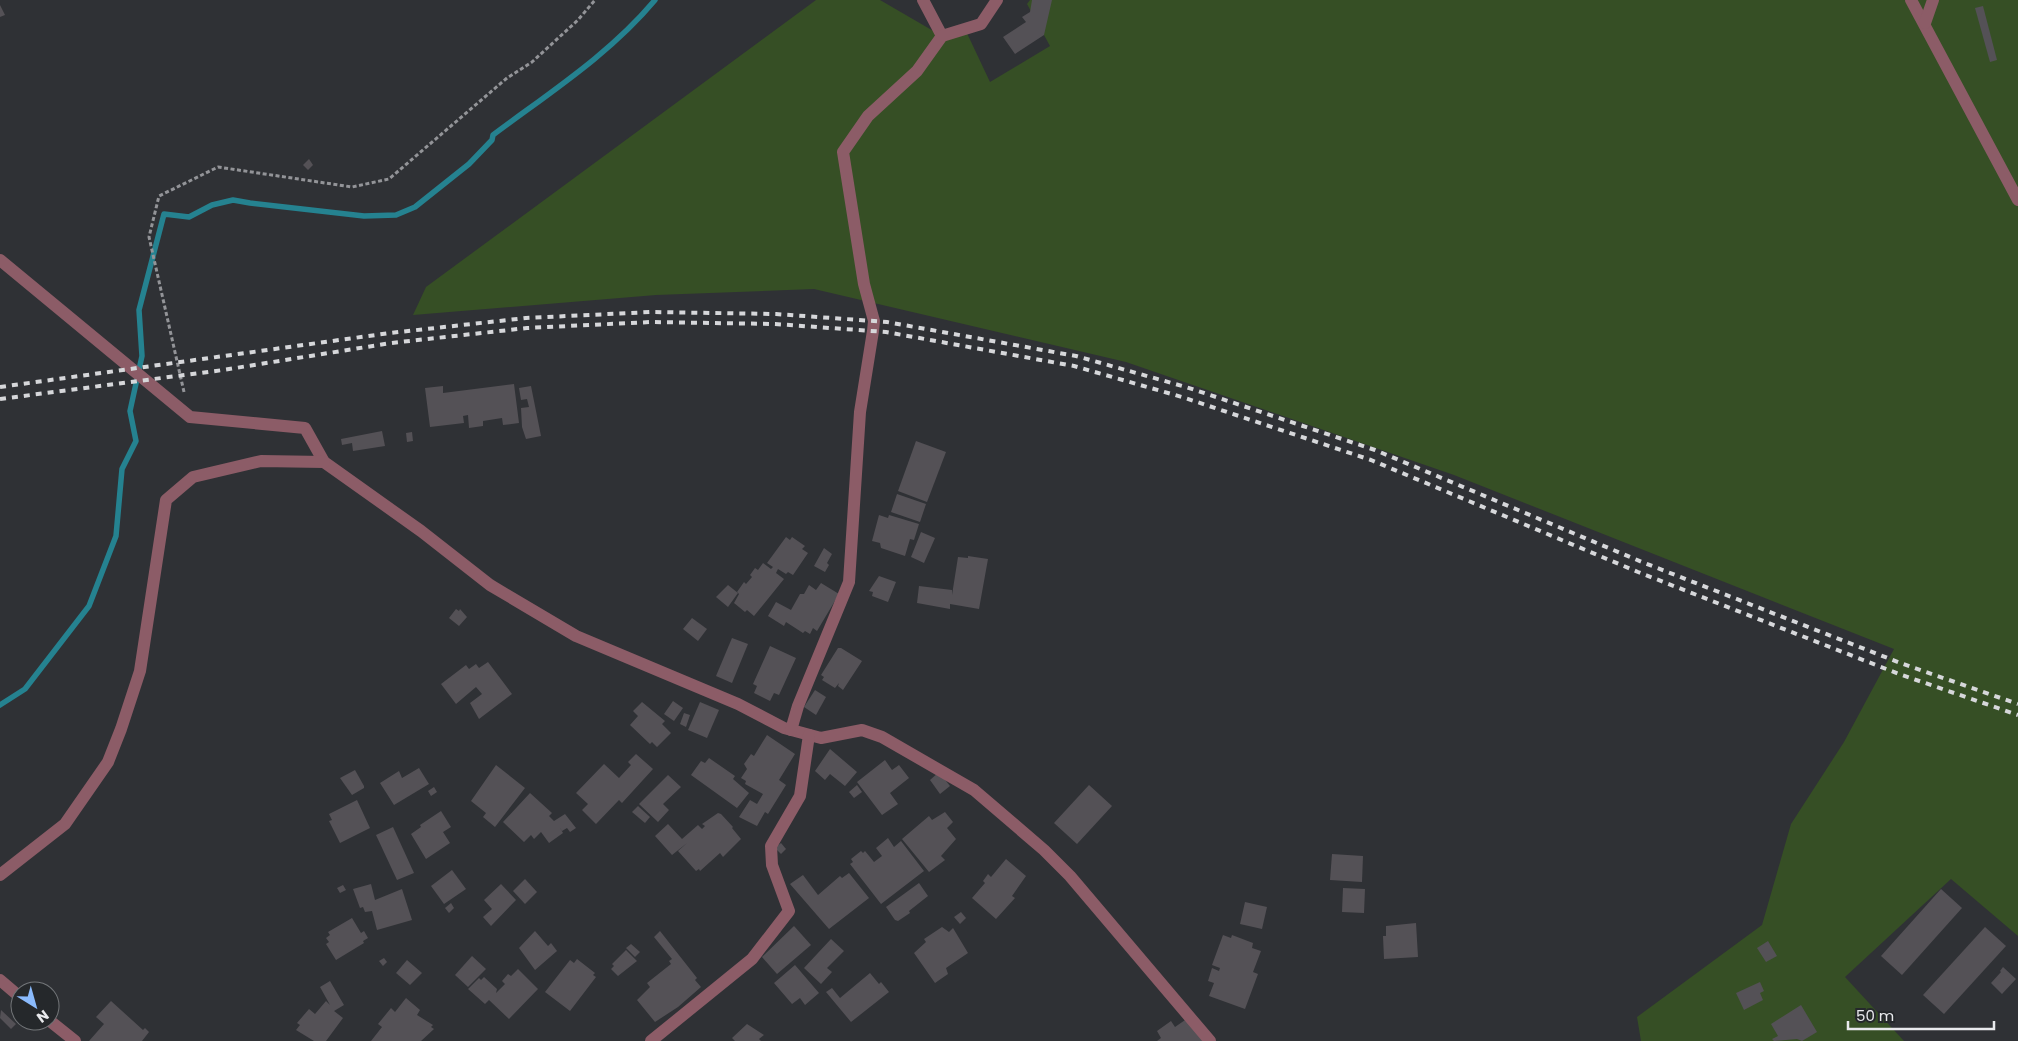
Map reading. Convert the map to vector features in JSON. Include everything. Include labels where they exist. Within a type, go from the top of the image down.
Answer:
[{"type":"street","points":[[923,0],[942,36]]},
{"type":"street","points":[[791,730],[798,706],[849,582],[860,412],[874,321],[864,284],[843,152],[868,116],[917,71],[942,36],[982,24],[997,0]]},
{"type":"street","points":[[1910,0],[1925,23],[2017,197]]},
{"type":"street","points":[[1925,23],[1933,0]]},
{"type":"street","points":[[0,260],[190,417],[305,428],[324,462],[421,531],[490,585],[576,636],[730,700],[791,730],[821,738],[862,730],[882,737],[974,790],[1044,850],[1070,876],[1210,1041]]},
{"type":"street","points":[[0,875],[65,824],[108,762],[140,671],[166,500],[193,478],[261,461],[324,462]]},
{"type":"street","points":[[651,1041],[752,959],[789,912],[772,866],[771,846],[800,796],[809,735]]},
{"type":"street","points":[[0,980],[10,988]]},
{"type":"street","points":[[60,1029],[75,1041]]},
{"type":"path","points":[[190,417],[149,237],[159,196],[218,167],[352,187],[389,179],[508,78],[532,62],[578,20],[596,0]]},
{"type":"green space","points":[[816,0],[880,0],[942,36],[965,29],[990,82],[1050,46],[1027,4],[1030,0],[2018,0],[2018,936],[1951,879],[1845,977],[1904,1041],[1641,1041],[1637,1017],[1762,925],[1791,824],[1844,742],[1894,649],[1454,475],[1126,362],[814,289],[656,295],[413,315],[426,287]]},
{"type":"building","points":[[1032,0],[1052,0],[1044,35],[1015,54],[1003,37],[1026,22],[1022,17],[1030,12]]},
{"type":"building","points":[[0,5],[5,15],[0,17]]},
{"type":"building","points":[[1983,6],[1997,60],[1990,62],[1975,8]]},
{"type":"building","points":[[309,159],[313,165],[308,170],[303,165]]},
{"type":"building","points":[[514,384],[519,423],[503,425],[502,418],[483,421],[483,426],[469,428],[468,415],[463,416],[464,423],[430,427],[425,388],[443,386],[443,393]]},
{"type":"building","points":[[531,386],[541,436],[526,439],[522,427],[521,408],[529,407],[527,399],[521,400],[519,388]]},
{"type":"building","points":[[382,431],[385,446],[353,451],[352,443],[342,445],[341,439]]},
{"type":"building","points":[[412,432],[413,441],[407,442],[406,433]]},
{"type":"building","points":[[916,441],[946,452],[927,502],[898,491]]},
{"type":"building","points":[[897,494],[926,504],[920,522],[891,512]]},
{"type":"building","points":[[879,515],[888,518],[889,515],[919,524],[914,540],[910,539],[905,556],[881,548],[880,543],[872,541]]},
{"type":"building","points":[[921,532],[935,538],[924,563],[911,557]]},
{"type":"building","points":[[786,537],[790,540],[792,537],[805,546],[802,549],[808,553],[793,575],[788,572],[786,574],[778,569],[776,573],[784,579],[754,616],[747,610],[745,612],[734,603],[739,594],[737,592],[744,582],[746,584],[752,577],[750,575],[755,568],[758,570],[763,563],[771,569],[773,567],[767,563]]},
{"type":"building","points":[[824,548],[832,554],[825,572],[814,566]]},
{"type":"building","points":[[968,556],[988,559],[979,609],[950,604],[950,609],[917,603],[919,586],[952,590],[952,595],[958,557],[968,558]]},
{"type":"building","points":[[879,576],[896,582],[888,602],[872,596],[873,592],[869,591]]},
{"type":"building","points":[[821,583],[839,594],[817,631],[813,628],[810,634],[805,631],[803,633],[786,622],[784,626],[768,616],[776,602],[791,610],[800,594],[804,594],[809,585],[816,590]]},
{"type":"building","points":[[728,585],[738,593],[728,607],[716,597]]},
{"type":"building","points":[[456,609],[459,611],[460,609],[467,617],[459,626],[449,618]]},
{"type":"building","points":[[692,618],[707,629],[698,641],[683,629]]},
{"type":"building","points":[[732,638],[748,644],[732,683],[716,676]]},
{"type":"building","points":[[770,646],[796,658],[779,695],[774,693],[770,701],[754,693],[757,686],[753,684]]},
{"type":"building","points":[[838,648],[862,661],[843,690],[838,686],[839,683],[835,688],[822,680],[824,677],[821,675]]},
{"type":"building","points":[[488,662],[512,694],[479,719],[470,703],[482,694],[476,687],[456,704],[441,684],[466,665],[469,669],[476,664],[479,668]]},
{"type":"building","points":[[815,690],[826,697],[816,715],[804,707]]},
{"type":"building","points":[[673,701],[683,708],[674,721],[664,714]]},
{"type":"building","points":[[642,702],[665,721],[662,724],[671,733],[657,747],[652,742],[650,744],[630,725],[638,716],[633,711]]},
{"type":"building","points":[[700,702],[719,710],[707,738],[688,730]]},
{"type":"building","points":[[684,713],[690,715],[686,727],[680,724]]},
{"type":"building","points":[[767,735],[795,754],[779,780],[786,785],[768,814],[765,812],[757,826],[739,817],[750,800],[757,804],[763,794],[745,784],[746,781],[741,778],[747,769],[744,764],[751,754],[754,756]]},
{"type":"building","points":[[830,749],[857,772],[845,786],[830,774],[825,780],[815,771]]},
{"type":"building","points":[[636,754],[653,769],[622,803],[619,800],[596,824],[582,810],[588,804],[576,793],[604,764],[619,778],[631,765],[628,762]]},
{"type":"building","points":[[709,758],[735,776],[733,779],[749,793],[737,808],[691,775],[701,761],[705,763]]},
{"type":"building","points":[[885,760],[892,770],[899,765],[909,778],[890,793],[898,804],[882,815],[857,782]]},
{"type":"building","points":[[496,765],[525,788],[495,827],[483,817],[486,813],[471,801]]},
{"type":"building","points":[[419,768],[429,784],[394,805],[380,783],[399,771],[402,778]]},
{"type":"building","points":[[355,770],[364,788],[352,795],[340,778]]},
{"type":"building","points":[[939,772],[950,786],[940,794],[930,780]]},
{"type":"building","points":[[668,775],[681,787],[663,804],[669,810],[658,822],[639,804]]},
{"type":"building","points":[[857,785],[862,792],[854,798],[849,792]]},
{"type":"building","points":[[1089,785],[1112,806],[1077,844],[1054,823]]},
{"type":"building","points":[[434,787],[437,792],[431,796],[428,791]]},
{"type":"building","points":[[530,793],[552,813],[549,816],[554,821],[565,814],[576,828],[570,832],[567,828],[562,831],[559,826],[563,833],[549,843],[541,832],[534,839],[531,835],[524,842],[503,822]]},
{"type":"building","points":[[357,800],[370,828],[340,843],[329,821],[332,820],[329,814]]},
{"type":"building","points":[[638,806],[650,817],[645,823],[632,812]]},
{"type":"building","points":[[441,811],[451,827],[443,832],[450,843],[426,859],[411,834],[421,827],[420,825]]},
{"type":"building","points":[[945,812],[953,822],[947,828],[956,839],[941,856],[945,860],[929,872],[902,839],[929,816],[932,820]]},
{"type":"building","points":[[718,813],[733,827],[741,839],[723,857],[720,853],[700,871],[699,869],[696,871],[678,851],[687,843],[672,855],[655,836],[668,824],[682,839],[698,825],[702,829],[705,826],[702,824]]},
{"type":"building","points":[[393,827],[414,873],[397,880],[376,835]]},
{"type":"building","points":[[888,838],[894,847],[901,841],[924,871],[881,904],[850,864],[853,862],[851,859],[861,851],[863,853],[865,851],[874,862],[882,856],[876,848]]},
{"type":"building","points":[[781,843],[786,849],[781,854],[775,848]]},
{"type":"building","points":[[1332,854],[1363,856],[1362,882],[1330,880]]},
{"type":"building","points":[[1006,859],[1026,876],[1012,896],[1015,898],[996,919],[972,898],[985,883],[983,881],[988,874],[991,877]]},
{"type":"building","points":[[452,870],[466,889],[444,904],[431,886]]},
{"type":"building","points":[[849,873],[869,898],[829,929],[790,884],[803,875],[818,895],[840,876],[842,878]]},
{"type":"building","points":[[525,879],[537,892],[525,904],[513,891]]},
{"type":"building","points":[[919,883],[928,896],[909,911],[910,913],[898,921],[895,920],[886,907]]},
{"type":"building","points":[[371,884],[375,900],[402,889],[412,920],[377,930],[372,911],[365,912],[363,907],[360,908],[353,889]]},
{"type":"building","points":[[501,884],[516,900],[491,926],[483,917],[492,909],[484,900]]},
{"type":"building","points":[[343,885],[346,890],[340,893],[337,888]]},
{"type":"building","points":[[1343,888],[1365,889],[1364,913],[1342,912]]},
{"type":"building","points":[[1941,889],[1962,908],[1902,975],[1881,956]]},
{"type":"building","points":[[1245,902],[1267,907],[1262,929],[1240,924]]},
{"type":"building","points":[[451,903],[454,908],[449,913],[445,908]]},
{"type":"building","points":[[961,912],[966,918],[960,924],[954,917]]},
{"type":"building","points":[[352,918],[361,933],[364,931],[368,938],[363,941],[364,943],[336,960],[326,944],[329,942],[326,938],[330,935],[328,932]]},
{"type":"building","points":[[1416,923],[1418,957],[1384,959],[1383,936],[1386,936],[1386,926]]},
{"type":"building","points":[[794,926],[811,945],[777,974],[762,957]]},
{"type":"building","points":[[942,927],[949,932],[953,928],[968,953],[946,968],[948,974],[935,983],[914,953],[926,942],[924,939]]},
{"type":"building","points":[[1985,927],[2006,946],[1944,1014],[1923,995]]},
{"type":"building","points":[[535,931],[548,946],[551,943],[557,951],[535,970],[519,948]]},
{"type":"building","points":[[660,931],[697,978],[695,980],[701,987],[678,1007],[655,1022],[637,1000],[650,987],[647,983],[671,964],[669,961],[672,959],[654,937]]},
{"type":"building","points":[[1223,935],[1231,938],[1232,935],[1253,943],[1252,948],[1261,951],[1253,972],[1258,974],[1245,1009],[1209,996],[1214,983],[1208,981],[1212,968],[1219,971],[1220,968],[1212,965]]},
{"type":"building","points":[[831,939],[844,951],[827,968],[832,972],[821,984],[804,968]]},
{"type":"building","points":[[1768,941],[1777,956],[1766,962],[1757,948]]},
{"type":"building","points":[[631,944],[640,952],[635,957],[626,948]]},
{"type":"building","points":[[626,950],[637,961],[618,976],[611,969],[614,966],[612,964]]},
{"type":"building","points":[[472,956],[486,969],[468,987],[455,975]]},
{"type":"building","points":[[384,958],[387,962],[383,966],[379,961]]},
{"type":"building","points":[[577,959],[595,973],[593,975],[596,977],[570,1011],[545,992],[570,960],[574,963]]},
{"type":"building","points":[[407,960],[422,973],[410,985],[396,973]]},
{"type":"building","points":[[795,965],[819,993],[805,1005],[800,998],[792,1004],[774,983]]},
{"type":"building","points":[[2003,967],[2016,979],[2002,994],[1991,983]]},
{"type":"building","points":[[518,969],[538,989],[509,1019],[489,1000],[485,1004],[468,989],[479,978],[481,980],[484,977],[497,989],[496,993],[505,984],[502,981],[508,974],[511,976]]},
{"type":"building","points":[[870,973],[889,992],[851,1022],[826,992],[832,988],[840,998]]},
{"type":"building","points":[[330,981],[344,1005],[334,1011],[343,1018],[326,1041],[314,1041],[296,1030],[300,1025],[297,1023],[309,1009],[315,1014],[326,1001],[330,1005],[320,987]]},
{"type":"building","points":[[1760,982],[1764,991],[1760,993],[1763,1000],[1744,1010],[1736,993]]},
{"type":"building","points":[[406,998],[420,1010],[417,1015],[433,1025],[431,1027],[434,1029],[421,1041],[371,1041],[382,1027],[378,1024],[391,1008],[395,1012]]},
{"type":"building","points":[[111,1001],[143,1030],[145,1028],[149,1032],[142,1041],[89,1041],[104,1024],[96,1017]]},
{"type":"building","points":[[1801,1005],[1817,1032],[1802,1041],[1797,1039],[1774,1041],[1772,1039],[1778,1036],[1771,1024]]},
{"type":"building","points":[[1,1010],[10,1018],[10,1028],[0,1018]]},
{"type":"building","points":[[1188,1018],[1204,1041],[1157,1041],[1161,1038],[1157,1031],[1171,1021],[1175,1027]]},
{"type":"building","points":[[747,1024],[764,1035],[759,1039],[761,1041],[735,1041],[732,1038]]},
{"type":"waterway","points":[[0,705],[25,689],[89,606],[116,536],[122,469],[136,441],[130,411],[142,356],[139,310],[164,214],[189,217],[212,205],[233,200],[364,216],[396,215],[415,207],[469,164],[492,140],[493,135],[578,72],[619,38],[655,0]]},
{"type":"railway","points":[[0,387],[390,333],[526,318],[651,312],[776,314],[887,322],[1076,356],[1186,387],[1375,450],[1642,562],[1903,664],[2018,704]]},
{"type":"railway","points":[[0,399],[223,370],[391,343],[527,328],[651,322],[775,324],[886,332],[1074,366],[1182,397],[1371,460],[1638,572],[1899,674],[2018,715]]}]
